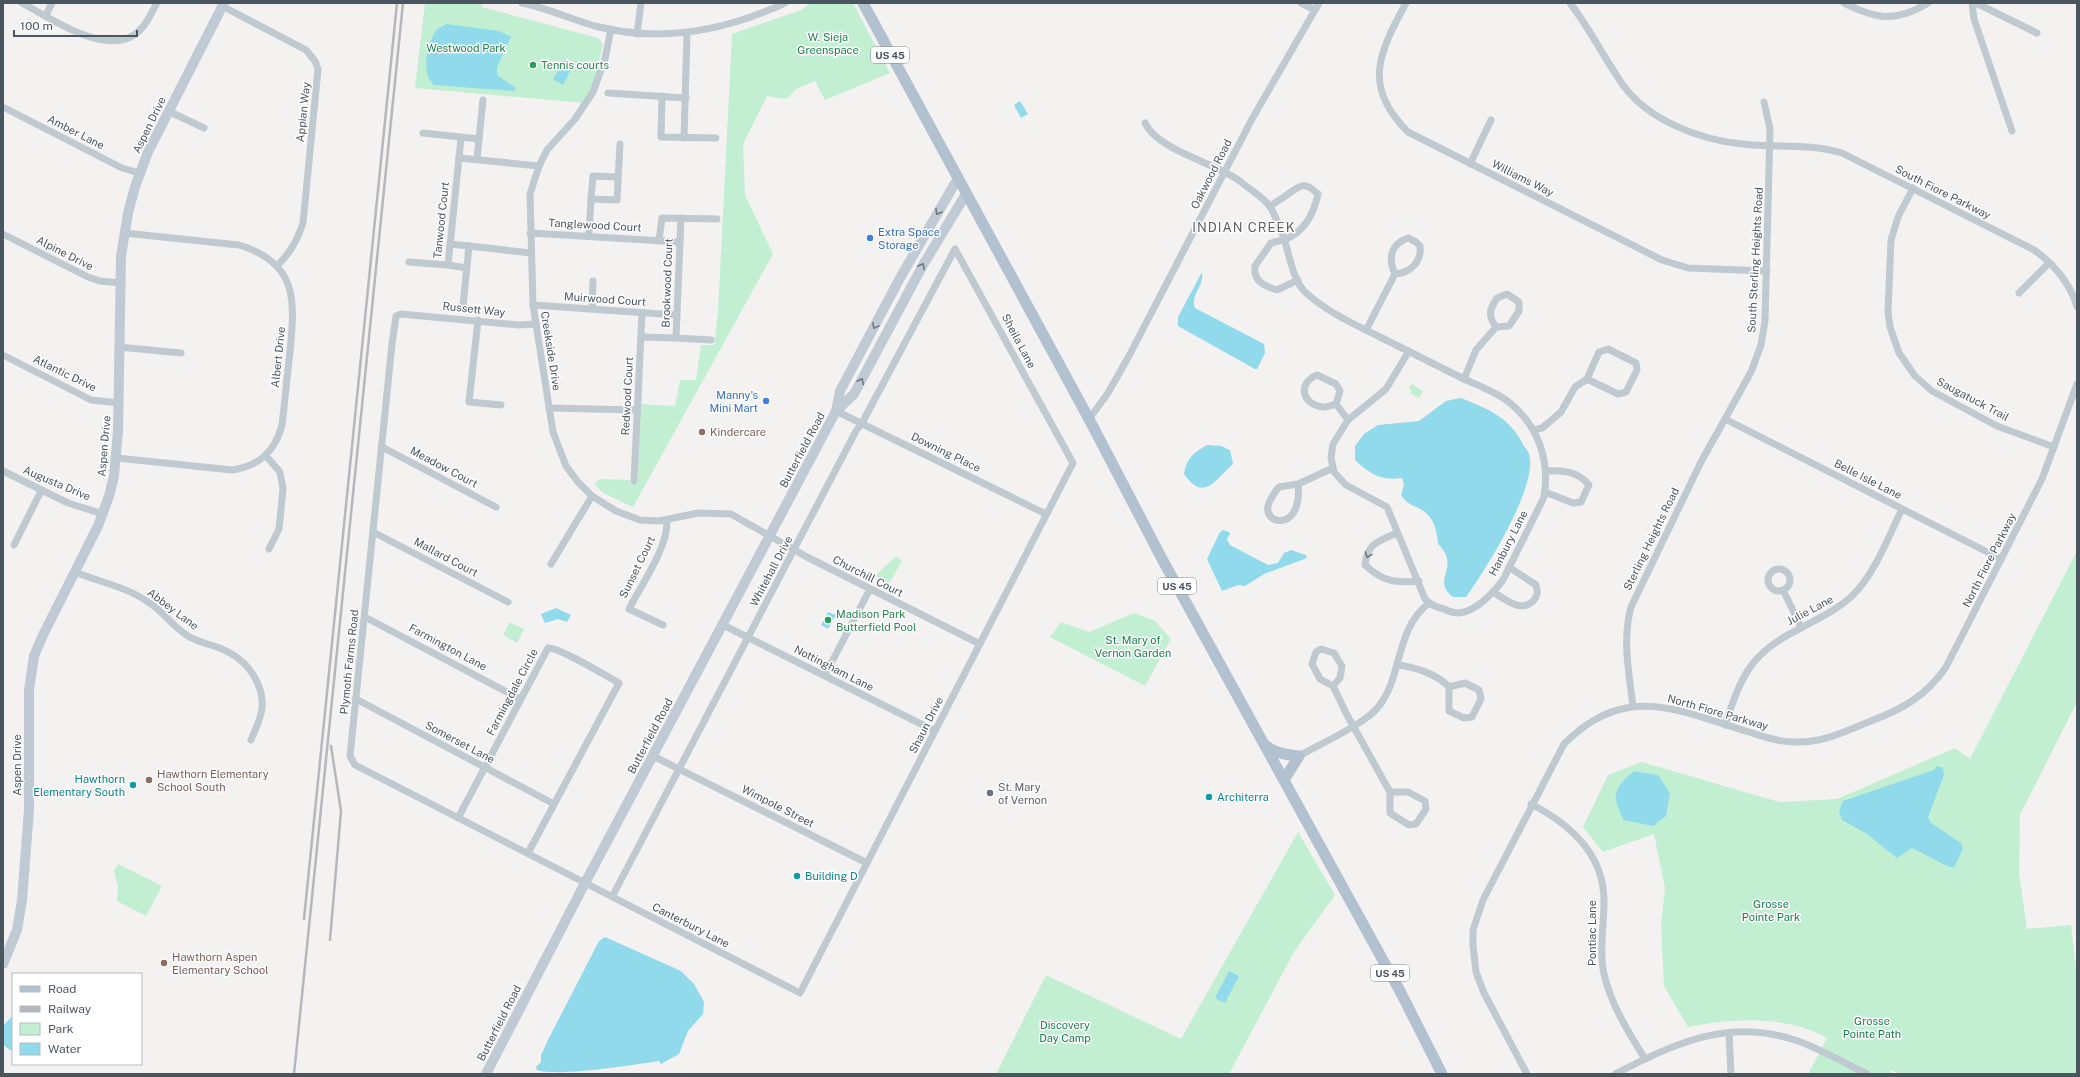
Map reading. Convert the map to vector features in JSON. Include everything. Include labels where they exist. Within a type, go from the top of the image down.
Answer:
[{"type":"main road","name":"US 45","points":[[863,3],[1089,419],[1161,557],[1401,993],[1442,1074]]},
{"type":"main road","name":"Aspen Drive","points":[[3,964],[17,930],[22,900],[29,810],[30,677],[34,656],[103,514],[109,496],[117,458],[120,283],[124,233],[139,173],[168,111],[223,5]]},
{"type":"main road","name":"Butterfield Road","points":[[486,1074],[585,883],[836,411],[840,391],[900,278],[958,178]]},
{"type":"main road","name":"Butterfield Road","points":[[836,411],[854,394],[922,265],[966,194]]},
{"type":"main road","points":[[1264,745],[1272,750],[1286,755],[1299,756],[1284,780]]},
{"type":"street","points":[[22,3],[91,38],[114,42],[135,35],[147,22],[157,3]]},
{"type":"street","points":[[46,15],[52,3]]},
{"type":"street","points":[[522,3],[611,29],[637,34],[687,33],[729,25],[785,3]]},
{"type":"street","points":[[637,34],[640,3]]},
{"type":"street","points":[[1300,3],[1315,10]]},
{"type":"street","name":"Oakwood Road","points":[[1089,419],[1108,393],[1130,354],[1252,119],[1320,3]]},
{"type":"street","name":"Williams Way","points":[[1406,3],[1386,39],[1379,67],[1380,87],[1385,101],[1394,117],[1408,132],[1675,265],[1702,269],[1767,271]]},
{"type":"street","points":[[1570,3],[1587,25],[1624,86],[1640,104],[1650,112],[1694,134],[1713,141],[1770,147]]},
{"type":"street","points":[[1844,3],[1865,14],[1879,17],[1901,16],[1928,3]]},
{"type":"street","points":[[1972,3],[1974,19],[2012,131]]},
{"type":"street","points":[[1976,3],[2037,32]]},
{"type":"street","name":"Appian Way","points":[[223,5],[306,50],[315,61],[318,69],[303,223],[292,249],[277,266]]},
{"type":"street","name":"Creekside Drive","points":[[611,29],[605,59],[593,92],[575,119],[547,150],[538,166],[531,190],[530,233],[533,305],[553,432],[562,458],[578,482],[592,496],[616,511],[640,520],[667,521],[698,513],[724,513],[740,518],[770,535]]},
{"type":"street","points":[[684,138],[687,33]]},
{"type":"street","points":[[608,93],[686,98]]},
{"type":"street","points":[[662,96],[661,137],[716,138]]},
{"type":"street","points":[[477,159],[483,100]]},
{"type":"street","name":"South Sterling Heights Road","points":[[1739,393],[1751,372],[1764,333],[1770,129],[1764,102]]},
{"type":"street","name":"Amber Lane","points":[[3,107],[122,168],[139,173]]},
{"type":"street","points":[[168,111],[204,128]]},
{"type":"street","points":[[1470,164],[1491,120]]},
{"type":"street","name":"Hanbury Lane","points":[[1145,123],[1153,134],[1163,142],[1239,180],[1270,207],[1285,240],[1298,280],[1304,291],[1330,312],[1510,402],[1534,430],[1541,444],[1545,458],[1546,471],[1544,497],[1503,580],[1493,592],[1471,609],[1458,613],[1429,604]]},
{"type":"street","points":[[423,133],[479,139]]},
{"type":"street","name":"Tanwood Court","points":[[409,262],[448,266],[461,138]]},
{"type":"street","points":[[591,199],[617,200],[620,144]]},
{"type":"street","name":"South Fiore Parkway","points":[[1770,147],[1815,147],[1842,153],[2034,250],[2049,263],[2070,291],[2077,307]]},
{"type":"street","points":[[460,158],[538,166]]},
{"type":"street","points":[[589,236],[593,176],[618,178]]},
{"type":"street","points":[[1270,207],[1296,186],[1303,186],[1313,189],[1318,194],[1315,209],[1302,228],[1285,240],[1271,243],[1255,266],[1256,278],[1260,283],[1277,290],[1298,280]]},
{"type":"street","name":"Saugatuck Trail","points":[[1913,188],[1898,217],[1891,240],[1888,312],[1890,327],[1899,353],[1915,376],[1932,391],[1997,426],[2054,447]]},
{"type":"street","points":[[659,240],[662,218],[717,219]]},
{"type":"street","name":"Brookwood Court","points":[[681,218],[676,338],[711,340]]},
{"type":"street","name":"Albert Drive","points":[[117,458],[232,470],[250,466],[266,456],[278,439],[282,425],[294,312],[291,292],[277,266],[254,249],[239,245],[124,233]]},
{"type":"street","name":"Tanglewood Court","points":[[530,233],[680,242]]},
{"type":"street","name":"Alpine Drive","points":[[3,234],[88,277],[100,281],[120,283]]},
{"type":"street","points":[[1366,330],[1396,274],[1413,268],[1421,251],[1416,242],[1408,238],[1397,244],[1390,257],[1390,263],[1396,274]]},
{"type":"street","points":[[450,244],[531,253]]},
{"type":"street","points":[[463,306],[469,246]]},
{"type":"street","name":"Sheila Lane","points":[[951,257],[955,249],[1068,453]]},
{"type":"street","name":"Whitehall Drive","points":[[612,897],[856,431],[862,423],[951,257]]},
{"type":"street","points":[[2019,293],[2049,263]]},
{"type":"street","points":[[448,266],[466,268]]},
{"type":"street","points":[[592,308],[593,281]]},
{"type":"street","points":[[1464,378],[1476,350],[1496,327],[1509,326],[1513,322],[1520,307],[1519,302],[1514,297],[1507,294],[1497,298],[1489,316],[1496,327]]},
{"type":"street","name":"Muirwood Court","points":[[533,305],[676,315]]},
{"type":"street","name":"Redwood Court","points":[[634,481],[642,312]]},
{"type":"street","name":"Plymoth Farms Road","points":[[410,314],[401,314],[396,316],[350,756],[351,762],[585,883]]},
{"type":"street","name":"Russett Way","points":[[410,314],[518,325],[536,324]]},
{"type":"street","points":[[478,320],[469,402],[501,405]]},
{"type":"street","points":[[641,337],[676,338]]},
{"type":"street","points":[[119,347],[181,353]]},
{"type":"street","points":[[1534,430],[1542,428],[1561,412],[1575,387],[1587,379],[1599,352],[1608,349],[1636,363],[1637,370],[1626,392],[1618,394],[1587,379]]},
{"type":"street","points":[[1299,756],[1372,714],[1380,705],[1387,693],[1406,633],[1422,608],[1429,604],[1387,507],[1346,485],[1334,472],[1331,458],[1333,444],[1348,420],[1386,389],[1409,351]]},
{"type":"street","name":"Atlantic Drive","points":[[3,355],[91,400],[119,403]]},
{"type":"street","points":[[1317,375],[1336,384],[1340,390],[1336,404],[1322,407],[1308,399],[1304,392],[1305,384],[1309,379],[1317,375]]},
{"type":"street","points":[[2054,447],[2077,384]]},
{"type":"street","name":"Sterling Heights Road","points":[[1632,706],[1626,642],[1627,624],[1631,607],[1701,462],[1739,393]]},
{"type":"street","points":[[1336,404],[1348,420]]},
{"type":"street","points":[[549,408],[637,410]]},
{"type":"street","name":"Downing Place","points":[[836,411],[1046,514]]},
{"type":"street","name":"Belle Isle Lane","points":[[1725,419],[2001,559]]},
{"type":"street","name":"Meadow Court","points":[[382,447],[496,507]]},
{"type":"street","name":"North Fiore Parkway","points":[[1527,1074],[1484,993],[1476,972],[1473,930],[1480,905],[1558,752],[1577,731],[1596,717],[1611,711],[1632,706],[1656,706],[1779,740],[1798,742],[1817,741],[1890,714],[1912,703],[1937,681],[1946,667],[2042,479],[2054,447]]},
{"type":"street","name":"Shaun Drive","points":[[786,986],[800,993],[1072,463],[1068,453]]},
{"type":"street","points":[[266,456],[280,472],[283,489],[279,529],[269,549]]},
{"type":"street","points":[[1298,484],[1299,503],[1291,517],[1284,521],[1275,520],[1269,514],[1268,506],[1278,487],[1298,484],[1333,468]]},
{"type":"street","points":[[1545,492],[1573,503],[1581,502],[1588,492],[1589,485],[1585,480],[1566,470],[1546,471]]},
{"type":"street","name":"Augusta Drive","points":[[3,471],[68,503],[103,514]]},
{"type":"street","points":[[14,545],[41,491]]},
{"type":"street","points":[[551,564],[592,496]]},
{"type":"street","name":"Julie Lane","points":[[1725,725],[1736,692],[1752,664],[1775,641],[1827,615],[1854,594],[1873,566],[1902,509]]},
{"type":"street","name":"Sunset Court","points":[[663,625],[629,609],[660,549],[667,527],[667,521]]},
{"type":"street","name":"Mallard Court","points":[[373,532],[508,602]]},
{"type":"street","points":[[1397,533],[1378,541],[1372,546],[1366,556],[1365,565],[1372,572],[1398,583],[1419,580]]},
{"type":"street","name":"Churchill Court","points":[[770,535],[870,589],[980,644]]},
{"type":"street","points":[[1493,592],[1515,604],[1522,606],[1529,604],[1534,599],[1538,589],[1536,585],[1509,567]]},
{"type":"street","name":"Abbey Lane","points":[[75,572],[132,593],[148,602],[187,635],[204,644],[231,653],[244,662],[255,678],[262,702],[262,710],[251,740]]},
{"type":"street","points":[[825,676],[870,589]]},
{"type":"street","points":[[1783,590],[1801,627]]},
{"type":"street","name":"Farmington Lane","points":[[365,617],[520,698]]},
{"type":"street","name":"Nottingham Lane","points":[[722,625],[935,730]]},
{"type":"street","name":"Farmingdale Circle","points":[[458,818],[520,698],[548,648],[562,652],[619,683],[528,853]]},
{"type":"street","points":[[1333,686],[1340,678],[1342,666],[1334,653],[1321,649],[1316,652],[1312,664],[1320,679],[1333,686],[1390,792],[1390,813],[1409,825],[1416,824],[1426,809],[1424,801],[1408,792],[1390,792]]},
{"type":"street","points":[[1397,665],[1410,666],[1435,677],[1450,687],[1465,683],[1479,690],[1481,699],[1472,717],[1464,718],[1450,711],[1450,687]]},
{"type":"street","name":"Somerset Lane","points":[[356,699],[554,804]]},
{"type":"street","name":"Wimpole Street","points":[[653,756],[867,863]]},
{"type":"street","name":"Pontiac Lane","points":[[1532,804],[1560,820],[1576,834],[1589,852],[1599,873],[1604,901],[1602,956],[1604,973],[1610,995],[1626,1029],[1645,1059]]},
{"type":"street","name":"Canterbury Lane","points":[[585,883],[786,986]]},
{"type":"street","points":[[1729,1033],[1731,1074]]},
{"type":"street","points":[[1615,1074],[1682,1042],[1729,1033],[1769,1035],[1798,1041],[1821,1050],[1867,1074]]},
{"type":"green space","name":"Westwood Park","points":[[425,3],[482,3],[482,7],[598,38],[603,44],[592,93],[584,103],[415,88]]},
{"type":"green space","name":"W. Sieja Greenspace","points":[[811,3],[853,3],[890,73],[825,100],[815,81],[796,89],[787,99],[767,96],[743,144],[745,195],[773,254],[633,507],[603,493],[595,485],[599,479],[630,480],[630,484],[638,484],[640,404],[675,406],[680,380],[696,380],[701,345],[714,345],[718,313],[732,34],[801,10]]},
{"type":"green space","points":[[1412,384],[1423,391],[1419,398],[1410,393],[1412,391],[1409,388]]},
{"type":"green space","points":[[2077,551],[2077,702],[2020,815],[2019,873],[2027,929],[2071,925],[2077,977],[2077,1074],[1899,1074],[1892,1070],[1889,1074],[1808,1074],[1827,1038],[1811,1031],[1794,1025],[1759,1020],[1741,1020],[1688,1027],[1664,986],[1661,924],[1665,888],[1654,834],[1603,852],[1583,827],[1608,775],[1642,762],[1779,802],[1837,799],[1955,748],[1970,759]]},
{"type":"green space","points":[[896,556],[902,561],[889,584],[875,576]]},
{"type":"green space","name":"St. Mary of Vernon Garden","points":[[1134,613],[1155,621],[1171,639],[1145,686],[1050,637],[1061,622],[1089,632]]},
{"type":"green space","points":[[510,622],[524,629],[517,643],[503,635]]},
{"type":"green space","name":"Discovery Day Camp","points":[[1298,832],[1335,895],[1294,952],[1229,1074],[996,1074],[1046,975],[1181,1039]]},
{"type":"green space","points":[[118,864],[162,886],[146,916],[117,901],[118,887],[114,871]]},
{"type":"water","points":[[446,24],[499,31],[511,37],[497,67],[497,75],[516,88],[514,91],[434,85],[427,74],[426,59],[430,43],[436,31]]},
{"type":"water","points":[[565,59],[574,64],[563,85],[553,79]]},
{"type":"water","points":[[1020,101],[1028,114],[1021,118],[1014,105]]},
{"type":"water","points":[[1202,272],[1201,281],[1194,299],[1195,308],[1264,344],[1265,353],[1257,369],[1178,326],[1178,317]]},
{"type":"water","points":[[1461,398],[1489,410],[1504,420],[1511,427],[1529,454],[1530,468],[1526,486],[1518,506],[1497,549],[1466,597],[1453,597],[1444,585],[1447,560],[1445,552],[1438,544],[1436,529],[1432,520],[1426,513],[1409,503],[1401,495],[1404,485],[1402,478],[1395,479],[1376,475],[1371,473],[1355,460],[1355,446],[1364,434],[1378,425],[1419,421],[1446,401]]},
{"type":"water","points":[[1207,445],[1221,446],[1230,450],[1233,464],[1209,486],[1203,488],[1197,487],[1184,474],[1191,456]]},
{"type":"water","points":[[1223,530],[1229,532],[1230,534],[1227,539],[1230,545],[1268,565],[1278,563],[1284,553],[1291,550],[1306,555],[1307,558],[1264,574],[1245,586],[1238,585],[1222,591],[1207,559],[1220,532]]},
{"type":"water","points":[[556,608],[571,615],[567,622],[558,619],[545,623],[541,614]]},
{"type":"water","name":"Madison Park Butterfield Pool","points":[[828,612],[836,615],[828,629],[821,625]]},
{"type":"water","points":[[1937,766],[1943,768],[1944,775],[1928,817],[1931,823],[1961,843],[1963,849],[1954,867],[1949,867],[1912,848],[1897,858],[1867,834],[1842,820],[1839,811],[1843,801],[1934,770]]},
{"type":"water","points":[[1634,771],[1658,775],[1670,793],[1666,816],[1653,826],[1624,820],[1617,805],[1616,794],[1618,788]]},
{"type":"water","points":[[605,937],[681,971],[694,984],[704,1002],[703,1014],[688,1031],[679,1054],[661,1064],[659,1061],[596,1070],[562,1072],[537,1070],[536,1067],[541,1062],[541,1055],[548,1040],[599,941]]},
{"type":"water","points":[[1229,971],[1239,976],[1225,1003],[1215,998]]},
{"type":"water","points":[[12,1016],[12,1051],[3,1045],[3,1026]]},
{"type":"railway","points":[[304,919],[397,3]]},
{"type":"railway","points":[[294,1074],[403,3]]},
{"type":"railway","points":[[330,940],[341,811],[331,746]]},
{"type":"place","name":"Tennis courts","points":[[533,65]]},
{"type":"place","name":"Extra Space Storage","points":[[870,238]]},
{"type":"place","name":"Manny's Mini Mart","points":[[766,401]]},
{"type":"place","name":"Kindercare","points":[[702,432]]},
{"type":"place","name":"Madison Park Butterfield Pool","points":[[828,620]]},
{"type":"place","name":"Hawthorn Elementary School South","points":[[149,780]]},
{"type":"place","name":"Hawthorn Elementary South","points":[[133,785]]},
{"type":"place","name":"St. Mary of Vernon","points":[[990,793]]},
{"type":"place","name":"Architerra","points":[[1209,797]]},
{"type":"place","name":"Building D","points":[[797,876]]},
{"type":"place","name":"Hawthorn Aspen Elementary School","points":[[164,963]]},
{"type":"district","name":"INDIAN CREEK","points":[[1244,227]]},
{"type":"park label","name":"Grosse Pointe Park","points":[[1771,910]]},
{"type":"park label","name":"Grosse Pointe Path","points":[[1872,1027]]}]
